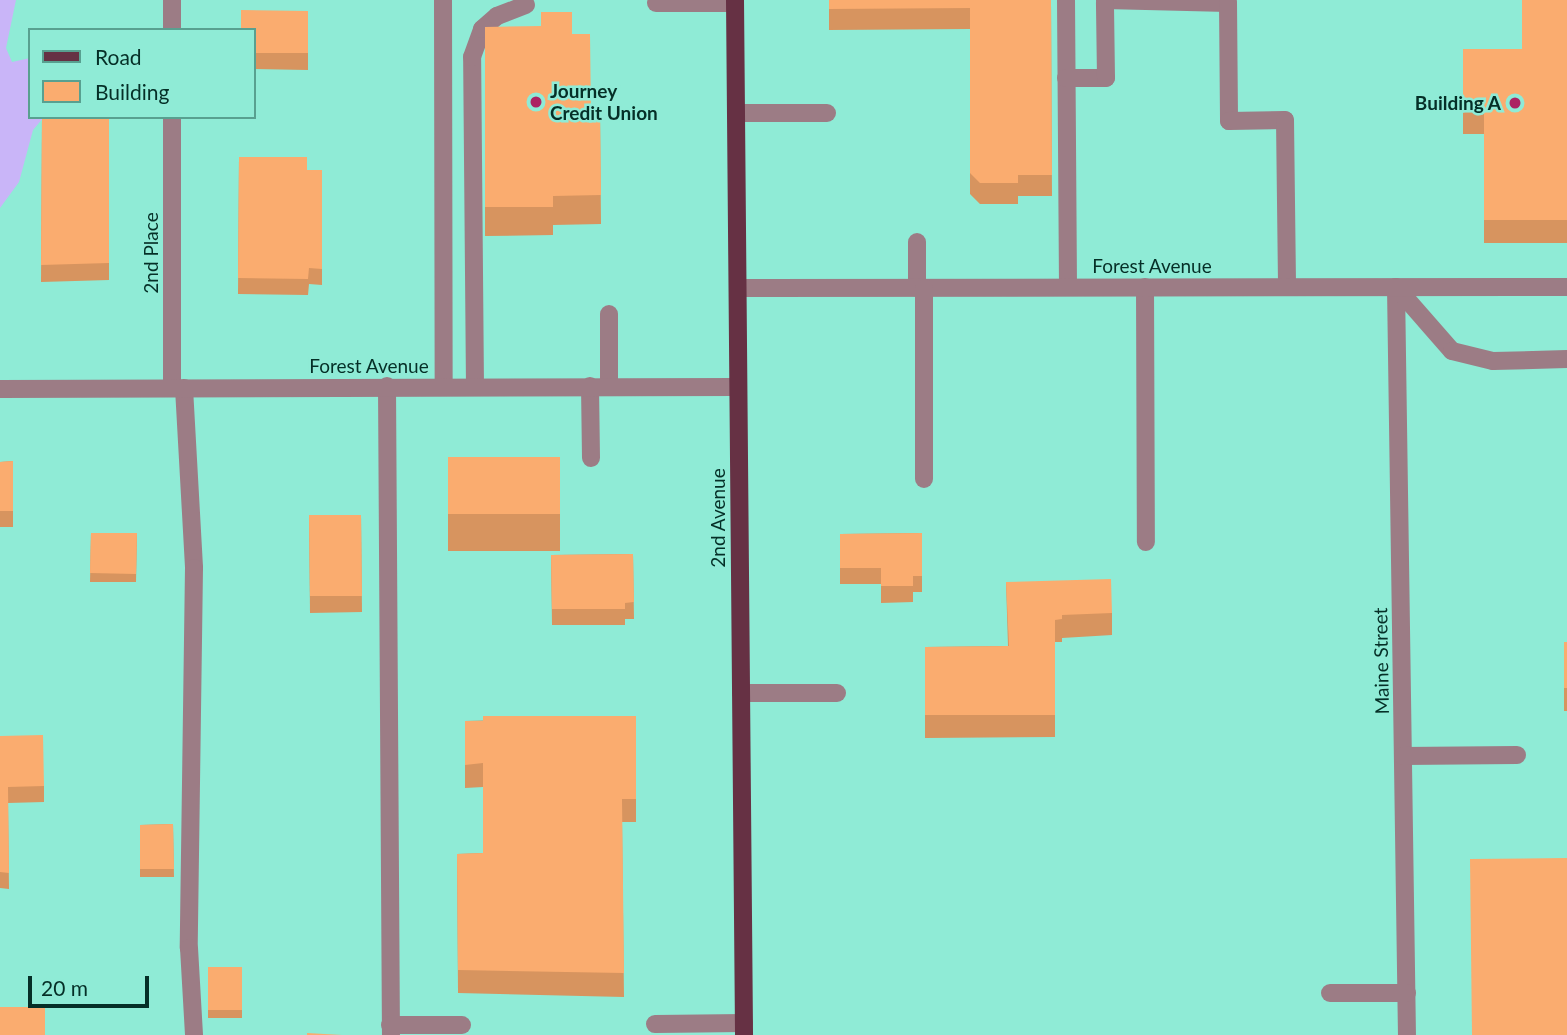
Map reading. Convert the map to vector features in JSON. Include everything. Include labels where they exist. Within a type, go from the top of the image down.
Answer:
[{"type":"main road","name":"2nd Avenue","points":[[735,1],[744,1029]]},
{"type":"street","points":[[172,0],[172,28]]},
{"type":"street","points":[[443,0],[444,387]]},
{"type":"street","points":[[1066,0],[1068,287]]},
{"type":"street","points":[[656,3],[735,1]]},
{"type":"street","points":[[1066,78],[1106,78],[1105,2],[1228,3],[1228,121],[1285,120],[1287,287]]},
{"type":"street","points":[[475,387],[472,57],[482,29],[497,16],[526,5]]},
{"type":"street","points":[[736,113],[827,113]]},
{"type":"street","name":"2nd Place","points":[[172,119],[178,388],[194,568],[189,948],[194,1035]]},
{"type":"street","points":[[917,242],[924,479]]},
{"type":"street","name":"Forest Avenue","points":[[738,288],[1567,286]]},
{"type":"street","points":[[1145,287],[1146,542]]},
{"type":"street","points":[[1396,287],[1452,351],[1493,361],[1567,359]]},
{"type":"street","name":"Maine Street","points":[[1396,287],[1407,1035]]},
{"type":"street","points":[[609,314],[609,386]]},
{"type":"street","points":[[387,386],[391,1030],[462,1025]]},
{"type":"street","points":[[590,386],[591,458]]},
{"type":"street","name":"Forest Avenue","points":[[0,389],[738,387]]},
{"type":"street","points":[[741,693],[837,693]]},
{"type":"street","points":[[1403,756],[1517,755]]},
{"type":"street","points":[[1330,993],[1407,993]]},
{"type":"street","points":[[655,1024],[744,1029]]},
{"type":"shaded area","points":[[0,0],[16,0],[6,48],[12,62],[28,58],[28,119],[42,119],[33,130],[19,182],[0,208]]},
{"type":"building","points":[[829,0],[1051,0],[1052,175],[1018,175],[1018,183],[980,183],[970,173],[970,8],[829,9]]},
{"type":"building","name":"Building A","points":[[1522,0],[1567,0],[1567,220],[1484,220],[1484,111],[1463,111],[1463,49],[1522,49]]},
{"type":"building","points":[[241,10],[308,11],[308,53],[256,53],[256,28],[241,28]]},
{"type":"building","name":"Journey Credit Union","points":[[541,12],[572,12],[572,34],[590,34],[591,113],[600,112],[601,195],[553,196],[553,207],[485,207],[485,27],[541,26]]},
{"type":"building","points":[[42,119],[109,119],[109,263],[41,265]]},
{"type":"building","points":[[239,157],[307,157],[307,170],[322,170],[322,269],[309,268],[308,279],[238,278]]},
{"type":"building","points":[[448,457],[560,457],[560,514],[448,514]]},
{"type":"building","points":[[13,461],[13,511],[0,511],[0,462]]},
{"type":"building","points":[[309,515],[361,515],[362,596],[310,596]]},
{"type":"building","points":[[91,533],[137,533],[136,574],[90,573]]},
{"type":"building","points":[[922,533],[922,576],[913,576],[913,586],[881,586],[881,568],[840,568],[840,534]]},
{"type":"building","points":[[633,554],[634,602],[625,603],[625,609],[552,609],[551,555]]},
{"type":"building","points":[[1111,579],[1112,613],[1062,615],[1062,619],[1055,620],[1055,715],[925,715],[925,647],[1009,646],[1006,582]]},
{"type":"building","points":[[1564,642],[1567,642],[1567,688],[1564,688]]},
{"type":"building","points":[[483,716],[636,716],[636,799],[622,799],[624,973],[458,970],[457,854],[483,853],[483,763],[465,765],[465,721],[483,721]]},
{"type":"building","points":[[43,735],[44,786],[8,787],[9,873],[0,872],[0,736]]},
{"type":"building","points":[[173,824],[174,869],[140,869],[140,825]]},
{"type":"building","points":[[1567,858],[1567,1035],[1472,1035],[1470,859]]},
{"type":"building","points":[[208,967],[242,967],[242,1010],[208,1010]]},
{"type":"building","points":[[0,1007],[45,1007],[45,1035],[0,1035]]},
{"type":"building","points":[[307,1033],[342,1035],[307,1035]]},
{"type":"place","name":"Journey Credit Union","points":[[536,102]]},
{"type":"place","name":"Building A","points":[[1515,103]]}]
